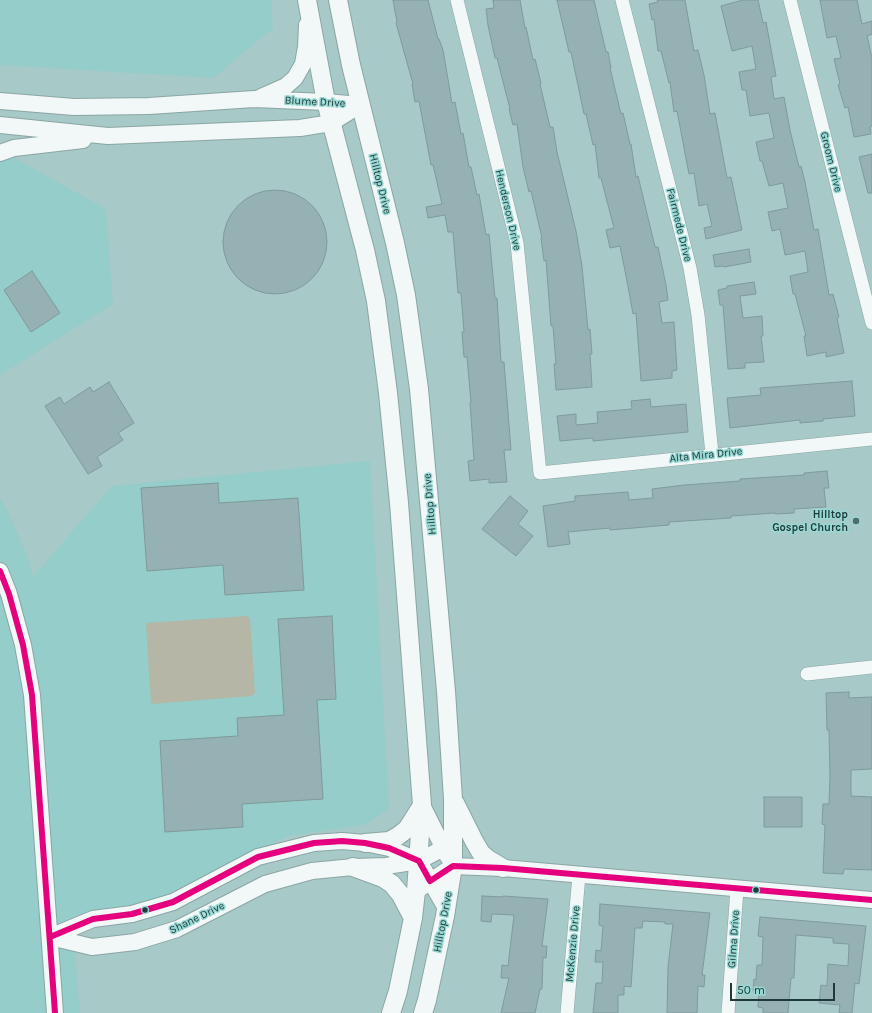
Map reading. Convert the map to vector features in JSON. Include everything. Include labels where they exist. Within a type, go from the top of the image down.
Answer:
[{"type":"main road","name":"Hilltop Drive","points":[[338,0],[360,105],[395,243],[407,303],[428,487],[446,691],[453,799],[448,845],[453,866],[446,910],[423,1013]]},
{"type":"main road","points":[[308,1],[326,102],[365,250],[376,301],[388,393],[399,503],[422,805],[419,861],[423,886],[413,918],[398,992],[391,1013]]},
{"type":"main road","points":[[453,799],[481,852],[488,859],[503,868]]},
{"type":"main road","points":[[365,843],[389,840],[398,836],[407,829],[422,805]]},
{"type":"main road","points":[[353,867],[383,878],[392,884],[401,895],[413,918]]},
{"type":"street","name":"Henderson Drive","points":[[457,0],[517,243],[540,473]]},
{"type":"street","name":"Fairmede Drive","points":[[622,0],[690,268],[698,315],[712,454]]},
{"type":"street","name":"Groom Drive","points":[[790,0],[872,324]]},
{"type":"street","points":[[254,99],[273,93],[286,86],[295,78],[303,64],[306,47],[308,1]]},
{"type":"street","name":"Blume Drive","points":[[0,101],[74,107],[149,106],[254,99],[360,105]]},
{"type":"street","name":"Blume Drive","points":[[0,125],[108,136],[300,128],[331,123],[360,105]]},
{"type":"street","points":[[0,153],[14,148],[108,136]]},
{"type":"street","name":"Alta Mira Drive","points":[[540,473],[872,438]]},
{"type":"street","points":[[0,571],[15,614],[23,644],[29,677],[33,713],[55,1013]]},
{"type":"street","points":[[807,674],[872,667]]},
{"type":"street","points":[[422,805],[448,845]]},
{"type":"street","points":[[50,936],[93,920],[132,914],[173,902],[258,857],[314,843],[342,841],[365,843],[388,848],[419,861]]},
{"type":"street","name":"Shane Drive","points":[[50,936],[92,947],[135,942],[177,930],[265,884],[312,871],[353,867],[386,866],[419,861],[448,845]]},
{"type":"street","points":[[446,910],[423,886],[453,866],[503,868],[872,900]]},
{"type":"street","name":"McKenzie Drive","points":[[567,1013],[579,875]]},
{"type":"street","name":"Gilma Drive","points":[[728,1013],[737,888]]},
{"type":"shaded area","points":[[0,0],[271,0],[273,28],[213,78],[0,65]]},
{"type":"shaded area","points":[[0,150],[106,209],[113,304],[0,375]]},
{"type":"shaded area","points":[[370,461],[389,809],[364,825],[288,836],[161,898],[72,919],[80,1013],[0,1013],[0,498],[7,510],[28,558],[33,577],[112,486]]},
{"type":"green space","points":[[247,616],[250,619],[255,693],[252,696],[151,704],[146,623]]},
{"type":"building","points":[[393,0],[428,0],[438,39],[443,50],[452,103],[455,102],[461,134],[463,133],[469,167],[471,167],[477,195],[479,194],[486,235],[489,234],[495,298],[497,298],[501,362],[504,362],[511,450],[504,450],[507,482],[489,483],[489,479],[470,481],[468,461],[474,460],[471,402],[467,357],[464,357],[461,293],[458,293],[453,232],[448,232],[445,215],[428,218],[426,207],[442,204],[433,165],[431,165],[419,101],[415,102],[413,84],[396,23]]},
{"type":"building","points":[[493,0],[520,0],[525,28],[526,27],[533,60],[535,59],[550,127],[553,127],[557,152],[576,231],[582,266],[588,330],[590,329],[592,387],[556,390],[554,364],[556,364],[553,326],[551,326],[546,260],[544,261],[542,238],[531,191],[529,192],[523,167],[517,124],[513,125],[497,58],[495,58],[488,25],[486,9],[494,8]]},
{"type":"building","points":[[557,0],[594,0],[606,52],[608,52],[610,68],[621,114],[623,113],[631,144],[636,177],[638,176],[655,247],[658,247],[666,285],[668,300],[659,302],[662,323],[674,322],[677,370],[672,371],[672,378],[641,381],[636,313],[633,314],[620,246],[610,248],[606,230],[614,228],[601,178],[599,178],[595,144],[593,145],[586,114],[584,114],[571,52],[569,52]]},
{"type":"building","points":[[657,0],[685,0],[694,51],[698,50],[704,75],[710,114],[715,113],[727,178],[731,177],[742,230],[706,239],[704,228],[712,226],[707,204],[699,206],[694,173],[689,174],[677,111],[674,112],[670,82],[669,83],[661,51],[658,51],[654,19],[652,20],[649,4],[658,2]]},
{"type":"building","points":[[743,0],[758,0],[763,23],[766,22],[776,76],[771,77],[774,99],[784,97],[799,167],[801,166],[805,182],[814,230],[818,229],[829,295],[833,294],[839,317],[837,318],[844,353],[826,357],[826,352],[807,356],[804,336],[806,336],[795,294],[793,294],[790,276],[808,272],[805,251],[785,255],[780,229],[772,231],[768,212],[788,208],[783,183],[769,186],[762,161],[760,161],[756,142],[774,138],[769,113],[750,116],[746,90],[742,90],[739,72],[756,69],[752,46],[732,51],[721,6]]},
{"type":"building","points":[[820,0],[857,0],[862,24],[872,21],[872,34],[867,36],[872,58],[871,134],[854,137],[848,107],[845,108],[838,85],[840,84],[834,59],[841,58],[836,36],[827,38]]},
{"type":"building","points":[[872,154],[872,193],[868,193],[859,157]]},
{"type":"building","points":[[275,190],[295,194],[312,205],[323,222],[327,242],[323,262],[312,279],[295,290],[275,294],[255,290],[238,279],[227,262],[223,242],[227,222],[238,205],[255,194]]},
{"type":"building","points":[[749,249],[751,262],[724,267],[715,267],[713,255]]},
{"type":"building","points":[[32,271],[60,313],[31,332],[4,290]]},
{"type":"building","points":[[754,282],[756,294],[740,296],[743,318],[762,316],[763,336],[761,336],[764,362],[745,363],[745,368],[728,369],[723,305],[720,305],[718,290],[727,288],[727,286]]},
{"type":"building","points":[[852,381],[855,416],[823,419],[823,421],[800,423],[800,420],[730,428],[727,398],[761,395],[760,388]]},
{"type":"building","points":[[109,382],[134,423],[118,433],[123,440],[97,457],[102,466],[88,474],[45,406],[60,397],[64,404],[90,387],[93,392]]},
{"type":"building","points":[[650,399],[651,407],[686,404],[688,432],[593,441],[593,438],[560,441],[557,416],[576,414],[576,425],[598,423],[597,412],[632,409],[631,401]]},
{"type":"building","points":[[827,471],[829,488],[824,488],[826,507],[794,509],[794,513],[731,516],[731,518],[669,522],[669,525],[568,532],[570,544],[548,547],[543,506],[575,501],[575,496],[628,492],[629,500],[653,498],[652,489],[740,481],[740,479],[804,475],[804,473]]},
{"type":"building","points":[[218,483],[219,503],[298,498],[304,590],[225,595],[223,565],[147,571],[141,488]]},
{"type":"building","points":[[510,496],[528,511],[518,524],[533,536],[516,556],[482,529]]},
{"type":"building","points":[[332,616],[336,699],[317,700],[323,799],[242,804],[243,827],[165,832],[160,741],[238,736],[237,718],[284,715],[278,619]]},
{"type":"building","points":[[849,692],[849,698],[872,697],[872,769],[851,770],[851,796],[872,797],[872,870],[844,869],[843,874],[823,873],[825,825],[822,824],[823,804],[829,804],[830,777],[829,730],[827,730],[826,693]]},
{"type":"building","points":[[764,797],[802,797],[802,827],[764,827]]},
{"type":"building","points":[[482,896],[548,899],[542,946],[547,946],[546,958],[543,957],[542,989],[540,989],[535,1013],[501,1013],[509,978],[501,978],[502,965],[508,966],[514,915],[492,914],[491,922],[481,921]]},
{"type":"building","points":[[600,904],[710,913],[702,975],[705,975],[704,987],[698,986],[697,1013],[667,1013],[668,967],[673,924],[643,921],[642,928],[635,928],[631,987],[624,986],[624,995],[618,995],[618,1013],[593,1013],[596,983],[602,983],[603,962],[595,962],[596,950],[601,951],[603,926],[599,925]]},
{"type":"building","points":[[760,917],[866,926],[859,984],[855,983],[852,1013],[839,1013],[840,1005],[819,1003],[821,985],[827,986],[828,964],[848,966],[849,944],[833,943],[833,938],[796,935],[794,978],[791,978],[788,1013],[763,1013],[763,1008],[758,1007],[759,992],[753,991],[754,979],[756,980],[757,965],[762,965],[763,937],[758,936]]},
{"type":"transit line","points":[[0,571],[9,594],[23,645],[32,695],[55,1013]]},
{"type":"transit line","points":[[50,937],[93,919],[132,914],[173,902],[258,857],[314,843],[342,841],[365,843],[389,848],[419,861],[430,881],[453,866],[503,868],[872,900]]},
{"type":"place","name":"Hilltop Gospel Church","points":[[856,521]]}]
